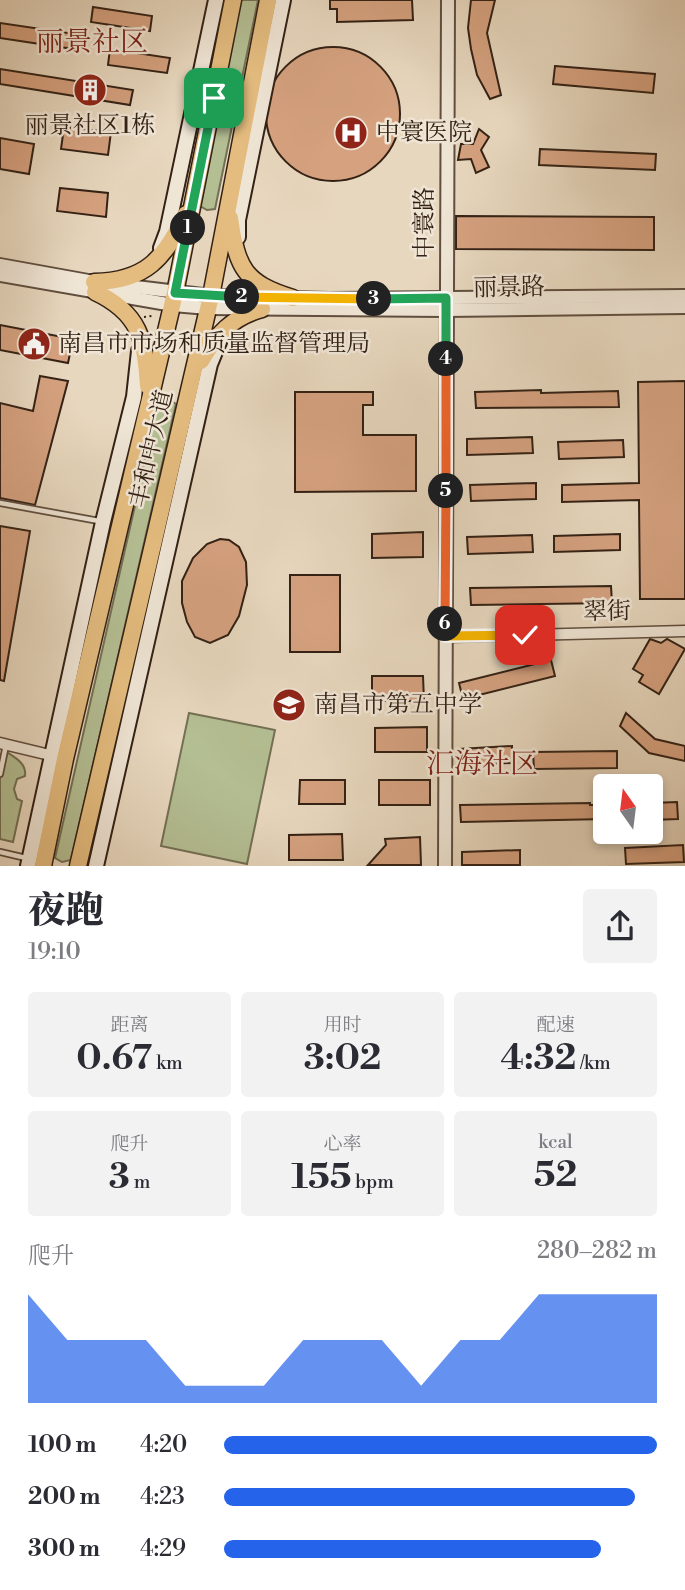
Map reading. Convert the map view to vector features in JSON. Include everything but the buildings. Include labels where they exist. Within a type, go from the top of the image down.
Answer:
[{"type":"main road","points":[[154,263],[167,232],[216,0]]},
{"type":"main road","name":"丰和中大道","points":[[37,863],[58,757],[174,299],[233,0]]},
{"type":"main road","name":"丰和中大道","points":[[80,862],[209,302],[268,0]]},
{"type":"main road","points":[[244,270],[238,220],[283,0]]},
{"type":"main road","points":[[94,287],[142,273],[154,263],[168,247],[195,196]]},
{"type":"main road","points":[[228,208],[237,254],[244,270],[263,289],[293,298]]},
{"type":"main road","points":[[94,287],[127,312],[140,336],[149,397]]},
{"type":"main road","points":[[192,375],[224,329],[244,314],[262,309]]},
{"type":"main road","points":[[96,866],[210,364],[224,329]]},
{"type":"main road","points":[[58,757],[103,522],[134,397],[140,336]]},
{"type":"street","name":"中寰路","points":[[445,866],[448,0]]},
{"type":"street","name":"丽景路","points":[[0,265],[94,287]]},
{"type":"street","name":"丽景路","points":[[0,275],[262,309],[685,296]]},
{"type":"street","name":"丽景路","points":[[209,302],[293,298],[446,304],[685,307]]},
{"type":"street","name":"翠街","points":[[445,636],[685,631]]},
{"type":"street","points":[[3,744],[58,757]]},
{"type":"lane","points":[[0,503],[103,522]]},
{"type":"lane","points":[[0,774],[3,744]]},
{"type":"lane","points":[[0,852],[37,863]]},
{"type":"path","points":[[139,317],[152,316]]},
{"type":"green space","points":[[241,0],[258,0],[215,209],[207,210],[200,206]]},
{"type":"green space","points":[[167,398],[176,404],[71,860],[62,862],[55,858],[159,400]]},
{"type":"green space","points":[[189,713],[275,730],[247,864],[161,846]]},
{"type":"green space","points":[[5,751],[19,761],[25,771],[25,776],[17,779],[14,789],[17,799],[22,801],[13,842],[0,839],[0,776]]},
{"type":"place","name":"丽景社区1栋","points":[[90,90]]},
{"type":"place","name":"中寰医院","points":[[351,133]]},
{"type":"place","name":"南昌市市场和质量监督管理局","points":[[34,344]]},
{"type":"place","name":"南昌市第五中学","points":[[289,705]]},
{"type":"district","name":"丽景社区","points":[[92,42]]},
{"type":"district","name":"汇海社区","points":[[482,764]]},
{"type":"route","points":[[214,98],[175,293],[329,299],[446,298],[445,636],[525,635]]}]
